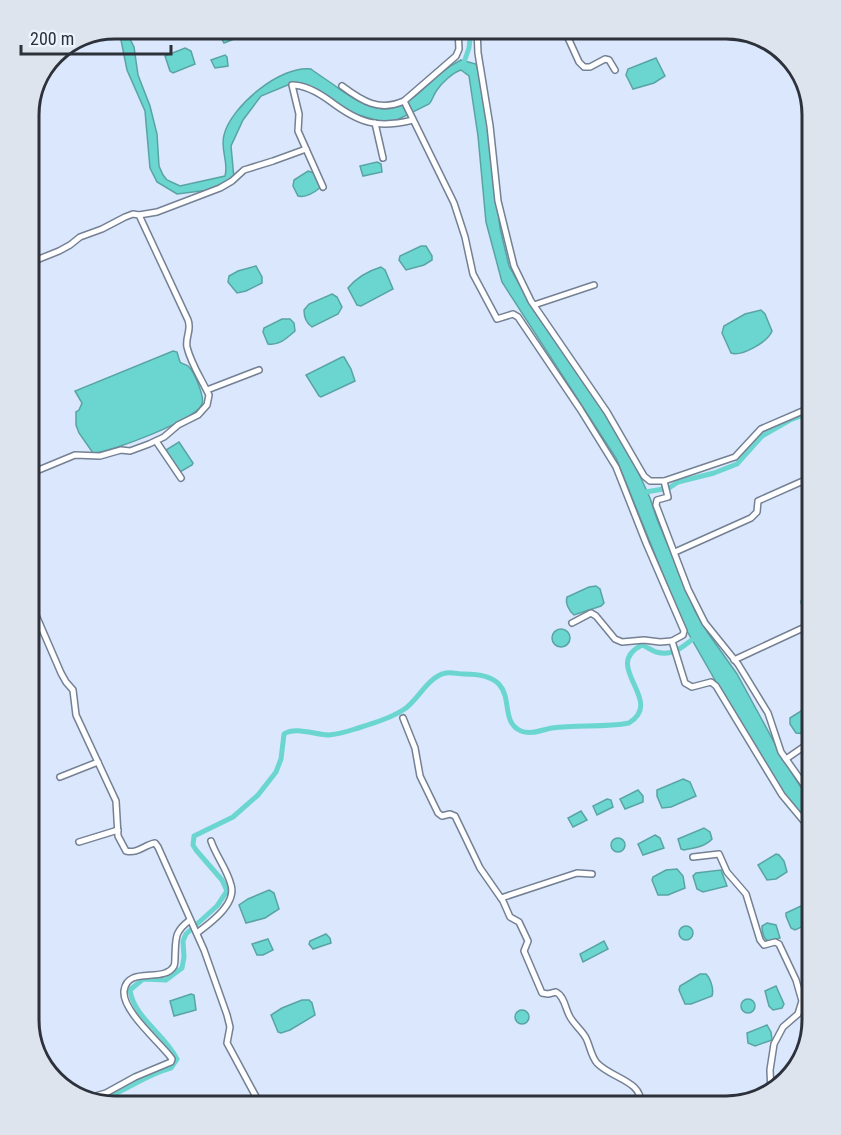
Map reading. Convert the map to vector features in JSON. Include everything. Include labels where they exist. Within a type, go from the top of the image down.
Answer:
[{"type":"street","points":[[342,86],[363,102],[374,105],[389,106],[405,103],[456,56],[459,39]]},
{"type":"street","points":[[477,39],[501,216],[514,266],[534,306],[603,406],[644,476],[650,481],[664,482],[735,457],[752,436],[761,429],[802,412]]},
{"type":"street","points":[[569,39],[579,62],[584,67],[590,67],[605,59],[609,60],[615,70]]},
{"type":"street","points":[[323,187],[298,131],[299,114],[292,85],[312,90],[347,113],[375,123],[387,125],[412,118]]},
{"type":"street","points":[[405,103],[454,203],[465,237],[473,274],[494,315],[498,320],[513,314],[518,317],[616,467],[684,631],[683,635],[672,643],[644,640],[622,642],[615,639],[596,615],[591,613],[572,623]]},
{"type":"street","points":[[375,123],[383,158]]},
{"type":"street","points":[[39,259],[125,217],[157,212],[220,188],[244,170],[306,148]]},
{"type":"street","points":[[39,470],[75,455],[100,456],[121,450],[129,451],[156,441],[203,410],[210,400],[188,349],[187,336],[190,328],[188,320],[139,215]]},
{"type":"street","points":[[534,306],[594,285]]},
{"type":"street","points":[[207,390],[259,369]]},
{"type":"street","points":[[156,441],[181,478]]},
{"type":"street","points":[[664,482],[668,497],[657,500],[656,505],[688,589],[705,623],[734,660],[768,713],[781,752],[802,781]]},
{"type":"street","points":[[675,552],[751,518],[757,512],[758,501],[802,482]]},
{"type":"street","points":[[39,622],[61,674],[74,690],[76,715],[116,801],[119,841],[126,852],[135,852],[155,843],[158,847],[196,932],[227,1015],[230,1027],[227,1043],[256,1096]]},
{"type":"street","points":[[734,660],[802,628]]},
{"type":"street","points":[[672,643],[687,685],[692,687],[711,682],[716,686],[782,795],[802,818]]},
{"type":"street","points":[[403,718],[415,748],[420,776],[438,813],[442,816],[450,814],[455,816],[480,868],[501,898],[510,917],[519,922],[522,927],[528,941],[524,951],[542,993],[556,992],[561,995],[569,1017],[584,1034],[596,1062],[610,1074],[625,1080],[636,1089],[640,1096]]},
{"type":"street","points":[[786,759],[802,748]]},
{"type":"street","points":[[60,777],[98,762]]},
{"type":"street","points":[[79,842],[118,830]]},
{"type":"street","points":[[196,932],[220,913],[232,890],[231,883],[218,861],[211,841]]},
{"type":"street","points":[[693,857],[718,854],[727,872],[746,894],[760,940],[764,945],[775,942],[779,945],[802,995],[798,1014],[783,1027],[774,1044],[770,1081]]},
{"type":"street","points":[[501,898],[577,873],[592,874]]},
{"type":"street","points":[[103,1095],[135,1077],[171,1062],[169,1055],[128,1009],[124,990],[129,981],[139,976],[159,975],[172,968],[175,963],[177,934],[182,926],[191,921]]},
{"type":"shaded area","points":[[121,39],[130,39],[134,47],[138,75],[150,106],[157,134],[159,166],[167,180],[180,186],[225,176],[223,140],[236,112],[272,80],[286,74],[299,69],[311,69],[356,100],[374,108],[384,109],[403,105],[461,60],[476,64],[483,87],[500,228],[509,266],[535,312],[626,445],[650,498],[695,611],[737,674],[802,789],[802,816],[772,780],[683,624],[616,458],[502,282],[486,222],[478,136],[469,76],[461,70],[454,73],[439,87],[429,104],[389,124],[352,113],[308,85],[290,84],[261,96],[243,120],[231,146],[234,178],[209,190],[177,194],[157,182],[150,168],[145,111],[127,70]]},
{"type":"shaded area","points":[[222,39],[234,39],[224,43]]},
{"type":"shaded area","points":[[185,48],[191,51],[195,64],[173,73],[170,71],[165,56]]},
{"type":"shaded area","points":[[225,55],[228,66],[215,68],[211,60]]},
{"type":"shaded area","points":[[656,58],[665,76],[654,83],[633,89],[626,75],[628,69]]},
{"type":"shaded area","points":[[377,162],[381,164],[382,172],[363,176],[360,166]]},
{"type":"shaded area","points":[[308,171],[314,173],[321,187],[313,193],[298,196],[293,186],[294,180]]},
{"type":"shaded area","points":[[426,246],[432,260],[406,270],[399,260],[400,256]]},
{"type":"shaded area","points":[[256,266],[262,277],[262,283],[237,293],[228,282],[229,276]]},
{"type":"shaded area","points":[[381,267],[385,270],[393,289],[361,306],[357,305],[348,288],[363,275]]},
{"type":"shaded area","points":[[332,294],[337,297],[342,307],[338,314],[312,327],[306,320],[304,310],[309,304]]},
{"type":"shaded area","points":[[761,310],[772,331],[760,344],[747,351],[731,353],[722,333],[724,326],[745,314]]},
{"type":"shaded area","points":[[282,319],[290,319],[294,323],[295,331],[279,343],[268,344],[263,332],[264,328]]},
{"type":"shaded area","points":[[173,351],[177,352],[180,362],[188,366],[193,373],[200,390],[202,404],[196,411],[170,426],[134,441],[93,453],[76,425],[76,412],[82,403],[75,391]]},
{"type":"shaded area","points":[[342,357],[351,369],[355,381],[319,396],[306,375]]},
{"type":"shaded area","points":[[179,442],[193,463],[180,472],[177,471],[166,450]]},
{"type":"shaded area","points":[[596,586],[600,589],[604,603],[574,615],[568,607],[567,597]]},
{"type":"shaded area","points":[[557,629],[565,629],[570,634],[568,645],[557,647],[552,642],[552,634]]},
{"type":"shaded area","points":[[802,710],[802,734],[796,733],[790,724],[790,718]]},
{"type":"shaded area","points":[[683,779],[690,782],[696,796],[671,807],[662,808],[657,790]]},
{"type":"shaded area","points":[[638,790],[643,796],[643,802],[625,809],[620,799]]},
{"type":"shaded area","points":[[607,799],[611,800],[613,807],[597,815],[593,806]]},
{"type":"shaded area","points":[[581,811],[587,820],[573,827],[568,818]]},
{"type":"shaded area","points":[[704,828],[710,832],[712,839],[709,842],[695,848],[681,849],[678,839]]},
{"type":"shaded area","points":[[655,835],[660,838],[664,848],[643,855],[638,844]]},
{"type":"shaded area","points":[[615,838],[621,838],[625,845],[621,852],[615,852],[611,848],[611,842]]},
{"type":"shaded area","points":[[776,854],[784,861],[787,872],[776,879],[767,880],[758,865]]},
{"type":"shaded area","points":[[677,869],[683,876],[685,888],[668,895],[658,895],[653,877],[666,870]]},
{"type":"shaded area","points":[[721,870],[727,886],[703,892],[697,889],[693,876],[696,873]]},
{"type":"shaded area","points":[[269,890],[274,893],[279,909],[265,918],[246,923],[239,905]]},
{"type":"shaded area","points":[[802,905],[802,927],[795,930],[791,928],[786,913]]},
{"type":"shaded area","points":[[767,923],[776,925],[780,938],[768,941],[765,938],[762,926]]},
{"type":"shaded area","points":[[683,926],[689,926],[693,933],[689,940],[683,940],[679,936],[679,930]]},
{"type":"shaded area","points":[[326,934],[331,943],[313,949],[309,944],[310,941]]},
{"type":"shaded area","points":[[268,939],[273,950],[257,955],[252,944]]},
{"type":"shaded area","points":[[604,941],[608,949],[583,962],[580,954]]},
{"type":"shaded area","points":[[700,974],[706,974],[709,979],[712,996],[685,1004],[679,990],[680,986]]},
{"type":"shaded area","points":[[776,986],[784,1004],[782,1008],[773,1010],[769,1006],[765,991]]},
{"type":"shaded area","points":[[194,995],[196,1010],[174,1016],[170,1001]]},
{"type":"shaded area","points":[[745,999],[751,999],[755,1006],[751,1013],[745,1013],[741,1009],[741,1003]]},
{"type":"shaded area","points":[[302,1000],[309,1000],[312,1003],[315,1015],[290,1030],[278,1032],[271,1015]]},
{"type":"shaded area","points":[[522,1010],[527,1012],[529,1017],[527,1022],[522,1024],[517,1022],[515,1017],[517,1012]]},
{"type":"shaded area","points":[[767,1025],[772,1040],[755,1046],[748,1043],[747,1033]]},
{"type":"waterway","points":[[463,65],[470,39]]},
{"type":"waterway","points":[[640,493],[669,488],[678,482],[714,473],[737,464],[762,436],[802,416]]},
{"type":"waterway","points":[[110,1096],[151,1075],[171,1068],[177,1059],[172,1050],[143,1018],[130,990],[143,979],[166,980],[182,968],[183,941],[186,934],[217,906],[227,891],[222,880],[196,850],[193,845],[194,836],[233,817],[258,795],[276,772],[281,759],[284,734],[300,731],[332,735],[381,720],[406,708],[434,678],[448,673],[483,676],[496,681],[506,698],[509,717],[513,725],[521,731],[532,732],[561,727],[629,723],[638,714],[641,704],[627,663],[631,653],[642,645],[656,652],[673,652],[696,637]]}]
